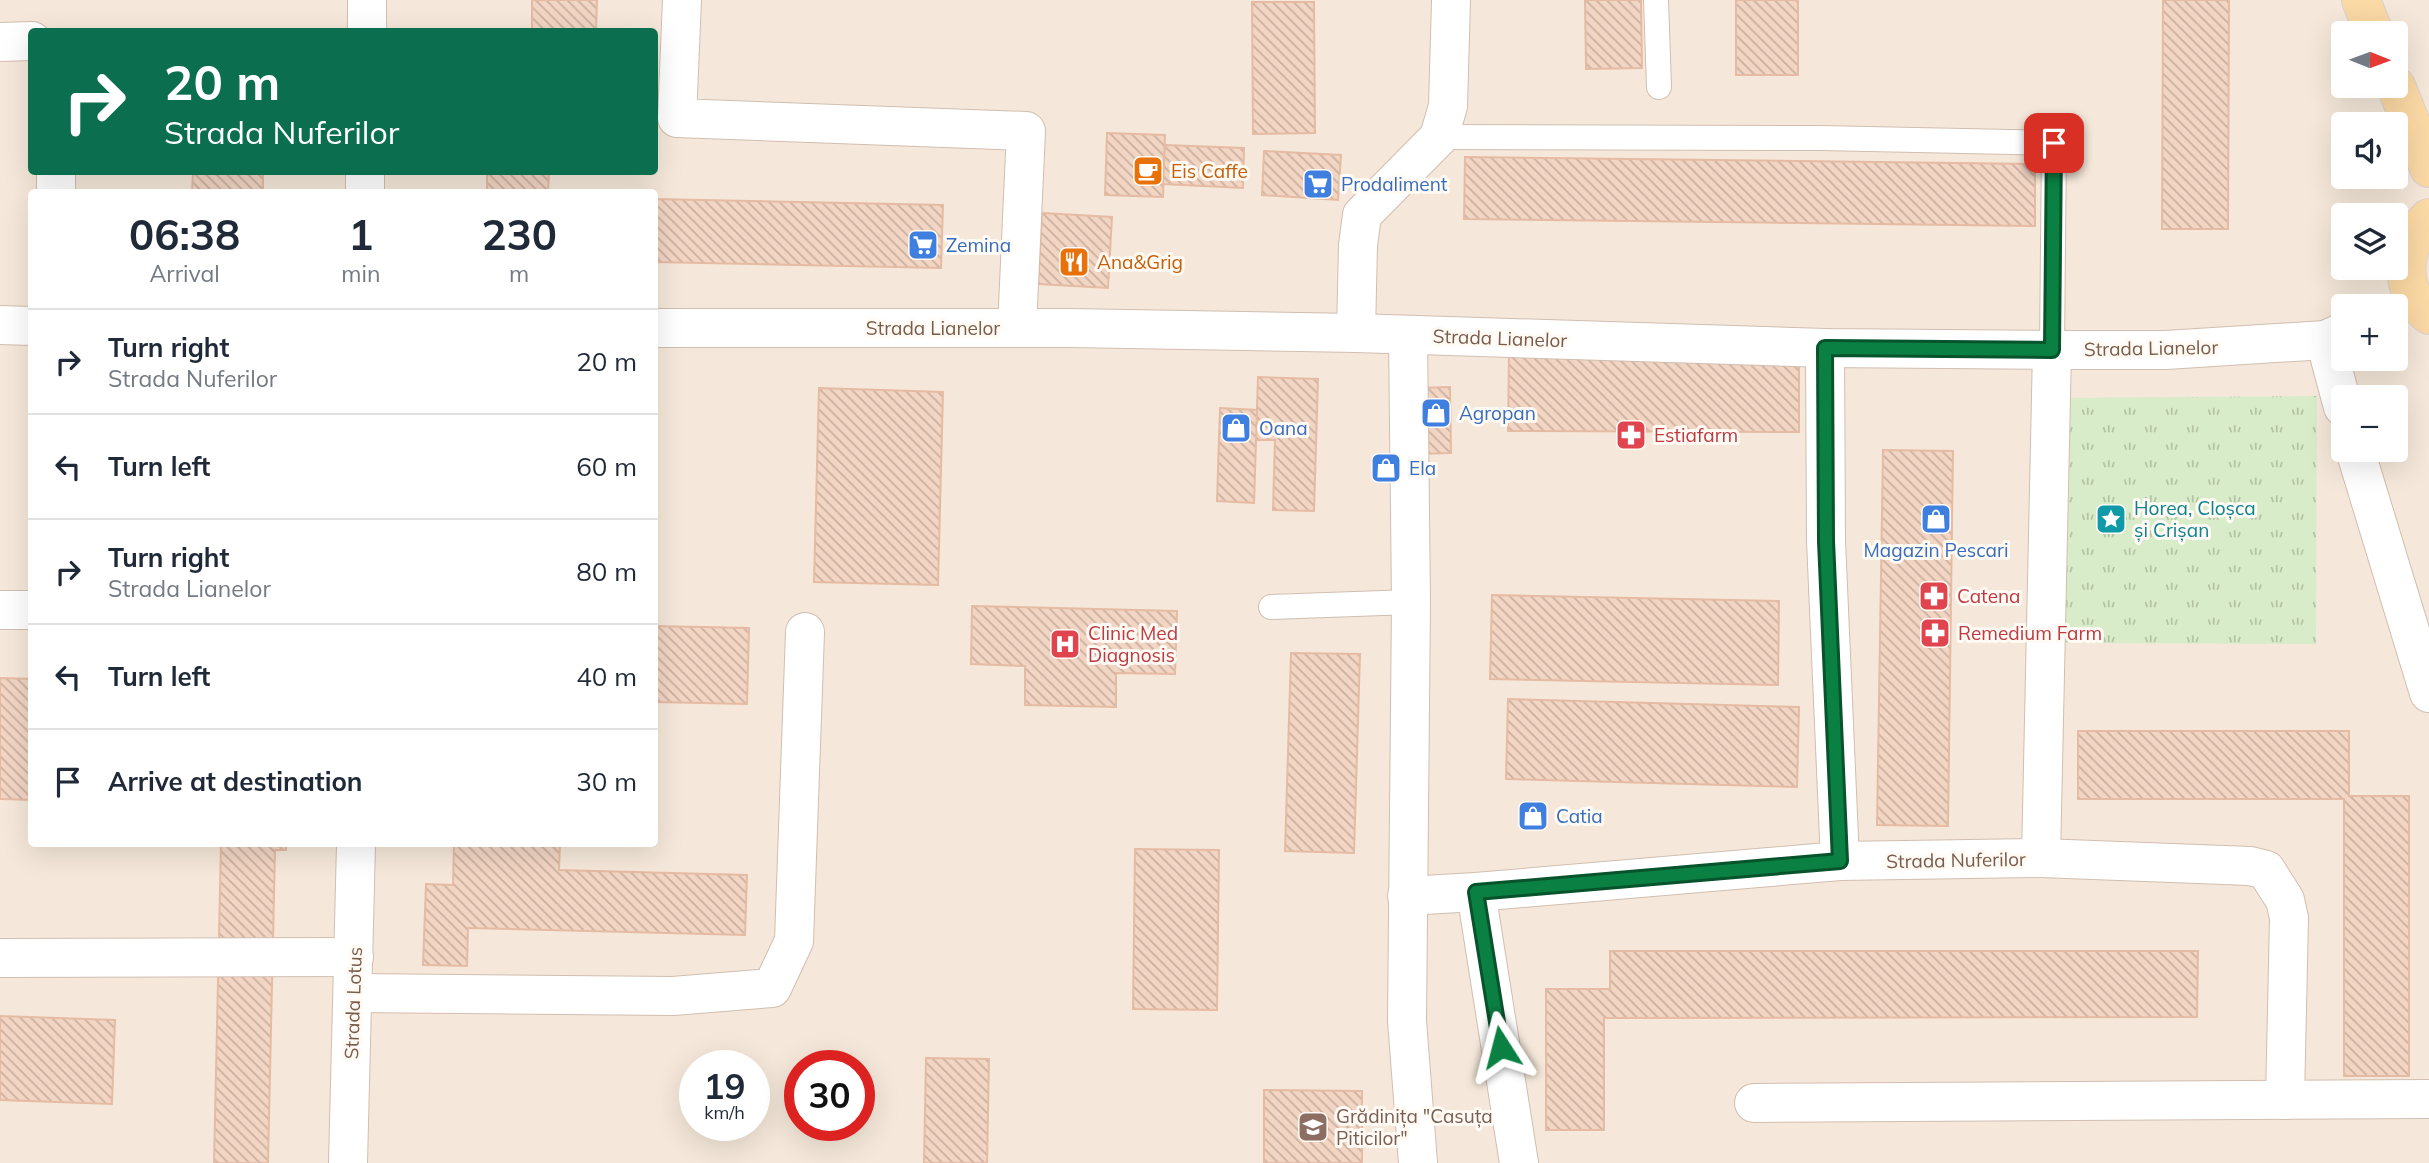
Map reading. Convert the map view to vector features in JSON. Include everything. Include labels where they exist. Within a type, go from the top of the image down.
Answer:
[{"type":"main road","points":[[2361,0],[2369,21]]},
{"type":"main road","points":[[2401,98],[2429,168]]},
{"type":"main road","points":[[2412,306],[2406,276],[2407,255],[2414,235],[2429,218]]},
{"type":"street","points":[[367,0],[367,28]]},
{"type":"street","points":[[682,0],[677,118],[1026,131],[1017,328]]},
{"type":"street","points":[[1356,333],[1358,245],[1363,215],[1439,137],[1448,106],[1451,0]]},
{"type":"street","points":[[0,42],[28,41]]},
{"type":"street","points":[[0,325],[28,326]]},
{"type":"street","name":"Strada Lianelor","points":[[658,328],[1017,328],[1356,333],[1825,348],[2052,350],[2166,350],[2331,336]]},
{"type":"street","points":[[1408,335],[1411,602],[1407,1021],[1418,1163]]},
{"type":"street","points":[[1825,348],[1826,541],[1840,861]]},
{"type":"street","name":"Strada Nuferilor","points":[[1407,896],[1840,861],[2040,858],[2052,350]]},
{"type":"street","points":[[2359,462],[2429,693]]},
{"type":"street","points":[[0,610],[28,610]]},
{"type":"street","points":[[0,958],[354,975],[673,996],[772,988],[794,941],[805,632]]},
{"type":"street","name":"Strada Lotus","points":[[348,1163],[356,847]]},
{"type":"street","points":[[2040,858],[2250,866],[2266,870],[2285,900],[2289,918],[2285,1100]]},
{"type":"street","points":[[1476,892],[1519,1163]]},
{"type":"street","points":[[1754,1102],[2429,1099]]},
{"type":"lane","points":[[1656,0],[1659,87]]},
{"type":"lane","points":[[1439,137],[1821,138],[2054,143],[2052,350]]},
{"type":"lane","points":[[1271,607],[1411,602]]},
{"type":"shaded area","points":[[0,0],[2429,0],[2429,1163],[0,1163]]},
{"type":"green space","points":[[2317,396],[2316,644],[2061,643],[2061,398]]},
{"type":"building","points":[[532,0],[597,0],[596,28],[532,28]]},
{"type":"building","points":[[1585,0],[1641,0],[1642,68],[1586,69]]},
{"type":"building","points":[[1736,0],[1798,0],[1798,75],[1736,75]]},
{"type":"building","points":[[2163,0],[2229,0],[2228,229],[2162,229]]},
{"type":"building","points":[[1252,2],[1314,2],[1315,133],[1253,134]]},
{"type":"building","points":[[1107,133],[1165,135],[1163,197],[1105,195]]},
{"type":"building","points":[[1165,145],[1244,148],[1243,188],[1163,184]]},
{"type":"building","points":[[1264,151],[1341,155],[1338,200],[1262,195]]},
{"type":"building","points":[[1465,157],[2035,164],[2035,226],[1464,219]]},
{"type":"building","points":[[193,175],[263,175],[263,189],[192,189]]},
{"type":"building","points":[[487,175],[549,175],[548,189],[487,189]]},
{"type":"building","points":[[658,199],[943,205],[941,268],[658,262]]},
{"type":"building","points":[[1042,213],[1112,217],[1108,288],[1038,284]]},
{"type":"building","points":[[1509,354],[1799,355],[1799,432],[1508,431]]},
{"type":"building","points":[[1258,377],[1318,379],[1314,511],[1273,510],[1275,440],[1256,440]]},
{"type":"building","points":[[1450,387],[1451,453],[1416,454],[1415,388]]},
{"type":"building","points":[[819,388],[943,392],[938,585],[814,582]]},
{"type":"building","points":[[1220,408],[1257,410],[1254,503],[1217,501]]},
{"type":"building","points":[[1883,450],[1953,451],[1948,826],[1877,825]]},
{"type":"building","points":[[1492,595],[1779,601],[1778,685],[1490,679]]},
{"type":"building","points":[[972,606],[1177,611],[1175,674],[1116,673],[1116,707],[1025,705],[1025,666],[971,664]]},
{"type":"building","points":[[658,626],[749,628],[747,704],[658,702]]},
{"type":"building","points":[[1291,653],[1360,654],[1354,853],[1285,851]]},
{"type":"building","points":[[0,678],[28,679],[28,800],[0,799]]},
{"type":"building","points":[[1508,699],[1799,707],[1797,787],[1506,779]]},
{"type":"building","points":[[2078,731],[2349,731],[2349,796],[2409,796],[2409,1076],[2344,1076],[2344,799],[2078,799]]},
{"type":"building","points":[[221,847],[286,847],[286,850],[275,850],[268,1163],[214,1163]]},
{"type":"building","points":[[454,847],[560,847],[559,870],[747,875],[745,935],[468,928],[467,966],[423,965],[426,884],[453,885]]},
{"type":"building","points":[[1135,849],[1219,850],[1217,1010],[1133,1009]]},
{"type":"building","points":[[1610,951],[2198,951],[2197,1017],[1604,1018],[1604,1130],[1546,1130],[1546,989],[1610,989]]},
{"type":"building","points":[[0,1016],[115,1020],[112,1104],[0,1100]]},
{"type":"building","points":[[926,1058],[989,1059],[987,1163],[924,1163]]},
{"type":"building","name":"Grădinița \"Casuța Piticilor\"","points":[[1264,1090],[1362,1091],[1362,1163],[1264,1163]]},
{"type":"place","name":"Eis Caffe","points":[[1148,171]]},
{"type":"place","name":"Prodaliment","points":[[1318,184]]},
{"type":"place","name":"Zemina","points":[[923,245]]},
{"type":"place","name":"Ana&Grig","points":[[1074,262]]},
{"type":"place","name":"Agropan","points":[[1436,413]]},
{"type":"place","name":"Oana","points":[[1236,428]]},
{"type":"place","name":"Estiafarm","points":[[1631,435]]},
{"type":"place","name":"Ela","points":[[1386,468]]},
{"type":"place","name":"Magazin Pescari","points":[[1936,519]]},
{"type":"place","name":"Horea, Cloșca și Crișan","points":[[2111,519]]},
{"type":"place","name":"Catena","points":[[1934,596]]},
{"type":"place","name":"Remedium Farm","points":[[1935,633]]},
{"type":"place","name":"Clinic Med Diagnosis","points":[[1065,644]]},
{"type":"place","name":"Catia","points":[[1533,816]]},
{"type":"place","name":"Grădinița \"Casuța Piticilor\"","points":[[1313,1127]]},
{"type":"route","points":[[1501,1047],[1476,892],[1840,861],[1826,541],[1825,348],[2052,350],[2054,143]]}]
